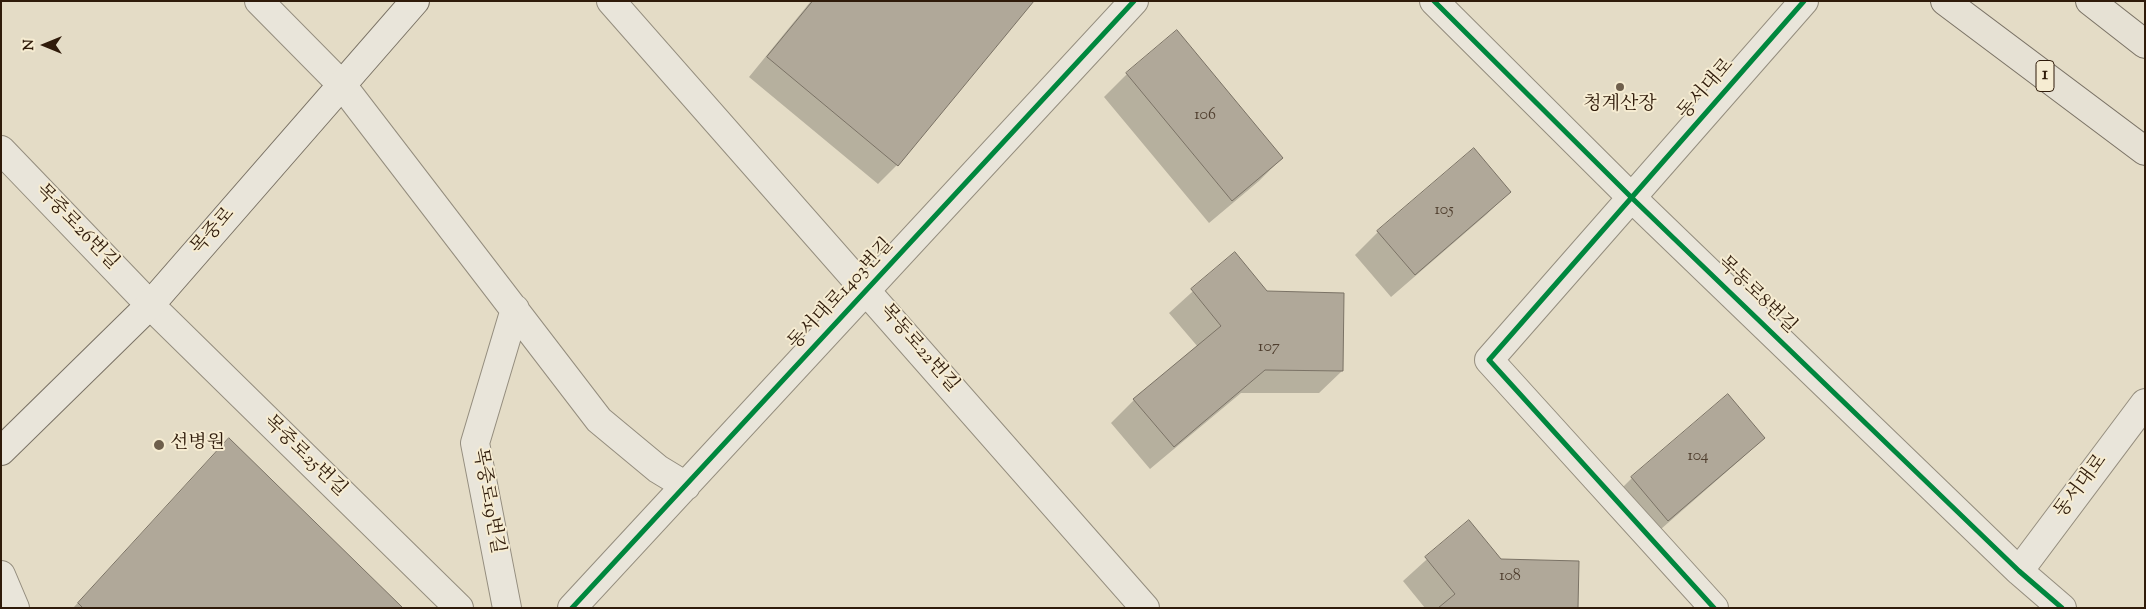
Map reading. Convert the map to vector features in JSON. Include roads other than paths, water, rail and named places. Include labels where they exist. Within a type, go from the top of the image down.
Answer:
[{"type":"main road","name":"1","points":[[1945,1],[2145,151]]},
{"type":"main road","points":[[2090,1],[2145,44]]},
{"type":"street","points":[[259,1],[342,85],[599,420],[658,469],[686,486]]},
{"type":"street","name":"목중로","points":[[1,451],[150,305],[415,1]]},
{"type":"street","name":"목동로22번길","points":[[611,1],[1145,608]]},
{"type":"street","name":"동서대로1403번길","points":[[572,608],[1134,1]]},
{"type":"street","name":"목동로8번길","points":[[1434,1],[1633,199],[2019,570],[2062,608]]},
{"type":"street","name":"동서대로","points":[[1714,608],[1489,360],[1633,199],[1804,1]]},
{"type":"street","name":"목중로26번길","points":[[1,150],[150,305]]},
{"type":"street","name":"목중로25번길","points":[[150,305],[459,608]]},
{"type":"street","name":"목중로19번길","points":[[506,608],[475,443],[515,309]]},
{"type":"street","name":"동서대로","points":[[2019,570],[2145,402]]},
{"type":"street","points":[[1,575],[15,608]]},
{"type":"place","name":"청계산장","points":[[1620,87]]},
{"type":"place","name":"선병원","points":[[159,445]]}]
